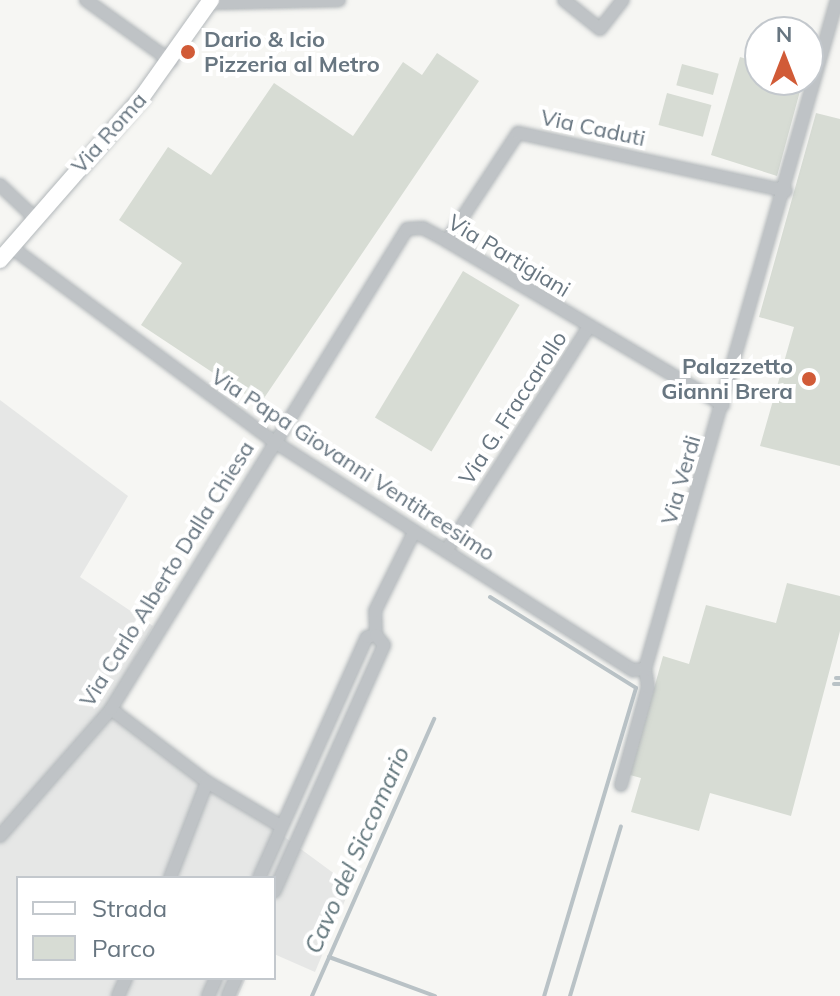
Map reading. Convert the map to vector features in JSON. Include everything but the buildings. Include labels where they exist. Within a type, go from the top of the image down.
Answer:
[{"type":"street","points":[[86,0],[171,61]]},
{"type":"street","points":[[210,2],[339,0]]},
{"type":"street","points":[[564,0],[600,29],[623,0]]},
{"type":"street","name":"Via Verdi","points":[[621,785],[648,687],[645,669],[786,191],[837,0]]},
{"type":"street","name":"Via Roma","points":[[5,253],[171,61],[210,2]]},
{"type":"street","name":"Via Caduti","points":[[447,241],[518,133],[786,191]]},
{"type":"street","points":[[0,185],[35,218]]},
{"type":"street","name":"Via Partigiani","points":[[273,441],[407,229],[447,241],[588,328],[723,405]]},
{"type":"street","name":"Via Papa Giovanni Ventitreesimo","points":[[5,253],[273,441],[633,670],[645,669]]},
{"type":"street","name":"Via G. Fraccarollo","points":[[446,551],[588,328]]},
{"type":"street","name":"Via Carlo Alberto Dalla Chiesa","points":[[0,836],[111,709],[273,441]]},
{"type":"street","points":[[276,887],[384,645],[376,635],[375,611],[414,532]]},
{"type":"street","points":[[260,876],[282,820],[367,637],[376,635]]},
{"type":"street","points":[[111,709],[207,782],[282,820],[306,823]]},
{"type":"street","points":[[171,876],[207,782]]},
{"type":"street","points":[[274,843],[292,851]]},
{"type":"shaded area","points":[[0,400],[128,496],[80,577],[153,626],[107,706],[351,886],[315,972],[276,955],[276,876],[16,876],[16,980],[245,980],[238,996],[0,996]]},
{"type":"green space","points":[[437,53],[479,81],[260,404],[141,325],[182,263],[119,220],[168,147],[211,175],[274,83],[353,136],[403,62],[422,75]]},
{"type":"green space","points":[[740,57],[744,58],[744,96],[799,96],[777,176],[711,155]]},
{"type":"green space","points":[[682,64],[719,74],[713,95],[676,85]]},
{"type":"green space","points":[[667,93],[711,105],[703,137],[658,125]]},
{"type":"green space","points":[[816,113],[840,119],[840,466],[760,446],[794,327],[759,317]]},
{"type":"green space","points":[[463,271],[520,305],[432,452],[375,418]]},
{"type":"green space","points":[[787,583],[840,596],[840,631],[791,816],[710,793],[699,831],[631,812],[641,778],[630,775],[663,656],[689,664],[706,605],[776,623]]},
{"type":"waterway","points":[[490,597],[636,688],[544,996]]},
{"type":"waterway","name":"Cavo del Siccomario","points":[[834,684],[840,684]]},
{"type":"waterway","name":"Cavo del Siccomario","points":[[312,996],[434,719]]},
{"type":"waterway","points":[[570,996],[621,826]]},
{"type":"waterway","points":[[329,957],[435,996]]},
{"type":"place","name":"Dario & Icio Pizzeria al Metro","points":[[188,52]]},
{"type":"place","name":"Palazzetto Gianni Brera","points":[[809,379]]}]
